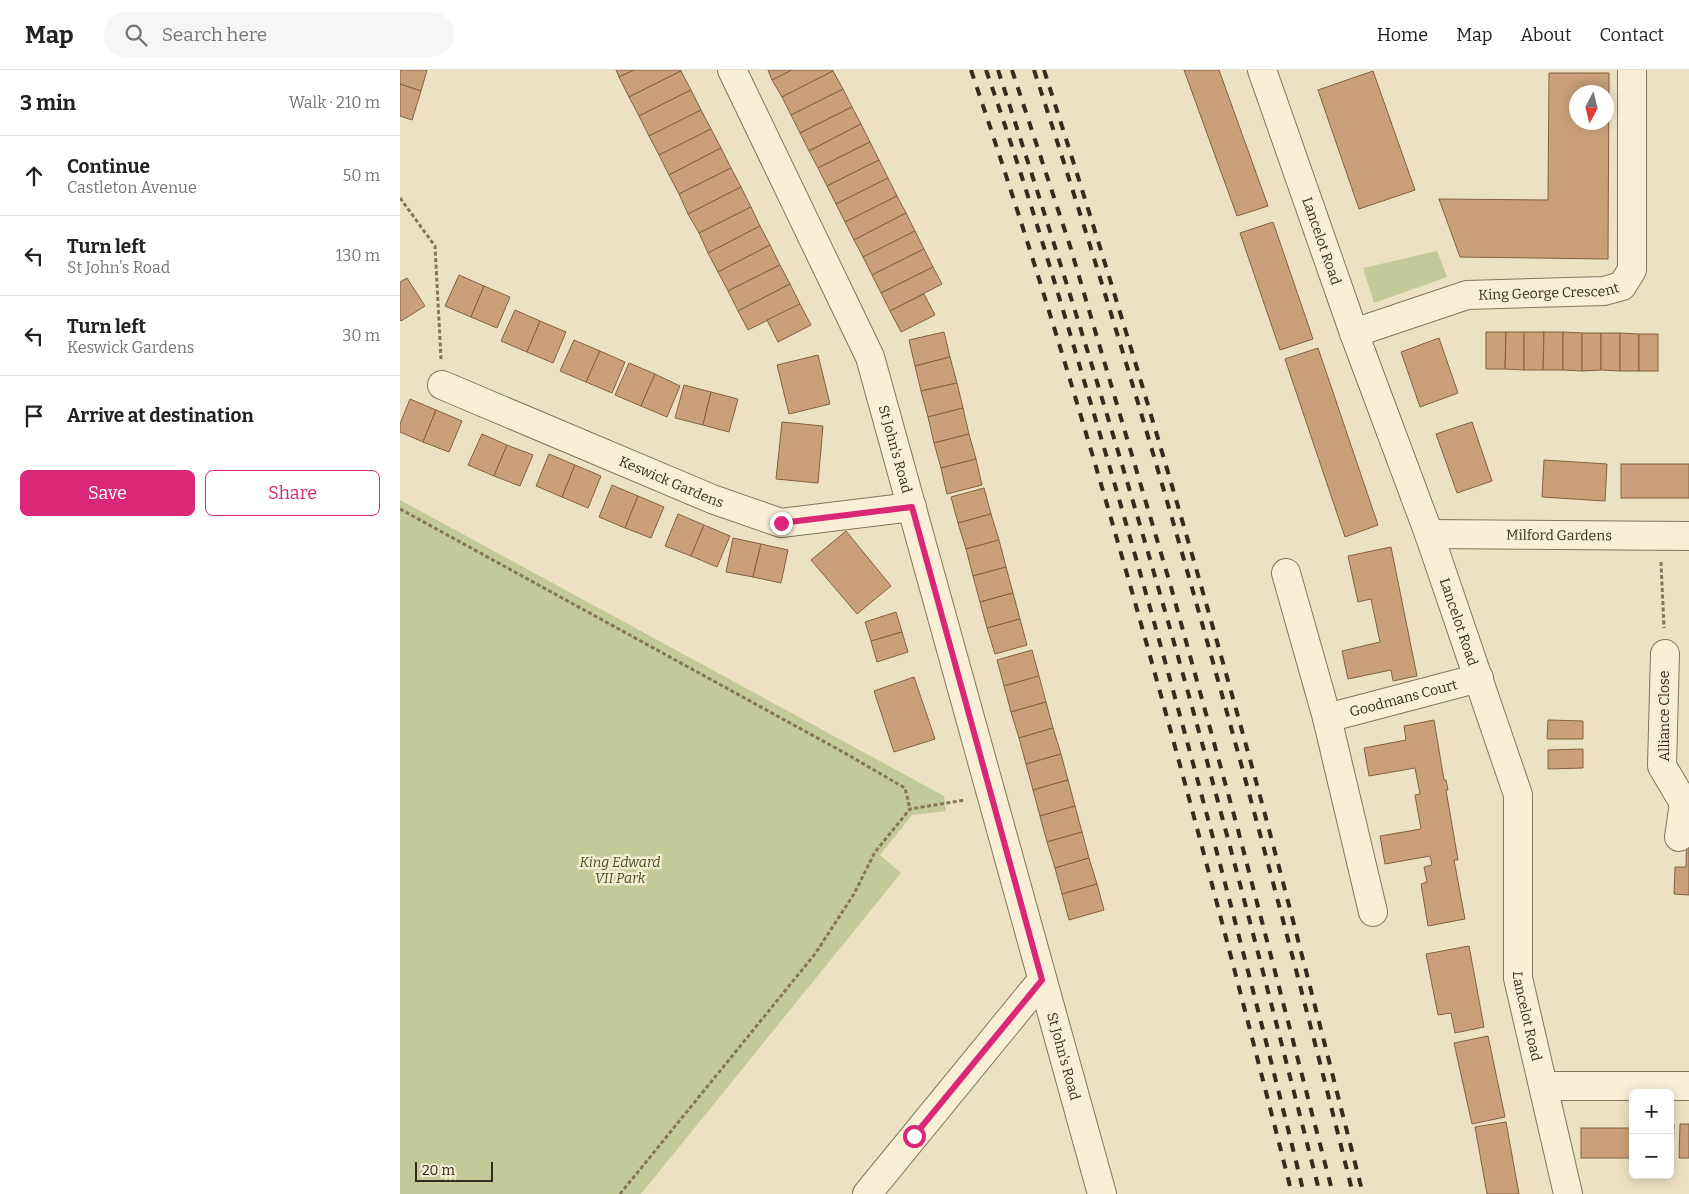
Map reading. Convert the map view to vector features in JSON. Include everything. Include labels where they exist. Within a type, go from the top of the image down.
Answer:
[{"type":"street","name":"St John's Road","points":[[732,70],[870,357],[1102,1194]]},
{"type":"street","name":"Lancelot Road","points":[[1262,70],[1354,333],[1429,534],[1518,795],[1518,978],[1568,1194]]},
{"type":"street","name":"King George Crescent","points":[[1354,333],[1467,295],[1604,291],[1622,286],[1632,270],[1632,70]]},
{"type":"street","name":"Keswick Gardens","points":[[442,385],[712,499],[781,523],[912,507]]},
{"type":"street","name":"Milford Gardens","points":[[1429,534],[1689,536]]},
{"type":"street","points":[[1286,573],[1327,718],[1373,912]]},
{"type":"street","name":"Alliance Close","points":[[1665,654],[1662,766],[1686,803],[1679,837]]},
{"type":"street","name":"Goodmans Court","points":[[1327,718],[1479,678]]},
{"type":"street","points":[[867,1194],[1042,980]]},
{"type":"street","points":[[1544,1086],[1689,1086]]},
{"type":"path","points":[[400,198],[435,246],[442,385]]},
{"type":"path","points":[[400,509],[843,752],[905,788],[910,809]]},
{"type":"path","points":[[1659,536],[1665,654]]},
{"type":"path","points":[[620,1194],[815,954],[854,894],[875,852],[910,809],[990,795]]},
{"type":"green space","points":[[1437,251],[1447,277],[1374,303],[1363,268]]},
{"type":"green space","name":"King Edward VII Park","points":[[400,500],[944,796],[946,811],[912,815],[880,855],[901,873],[641,1194],[400,1194]]},
{"type":"building","points":[[400,70],[427,70],[421,91],[400,84]]},
{"type":"building","points":[[616,70],[634,70],[619,77]]},
{"type":"building","points":[[634,70],[681,71],[629,97],[619,77]]},
{"type":"building","points":[[768,70],[792,70],[772,80]]},
{"type":"building","points":[[792,70],[833,71],[782,97],[772,80]]},
{"type":"building","points":[[1184,70],[1219,70],[1268,206],[1237,216]]},
{"type":"building","points":[[681,71],[691,90],[639,116],[629,97]]},
{"type":"building","points":[[833,71],[843,89],[791,115],[782,97]]},
{"type":"building","points":[[1373,71],[1415,190],[1359,209],[1318,90]]},
{"type":"building","points":[[1549,73],[1609,73],[1609,85],[1569,85],[1569,130],[1609,130],[1608,259],[1460,257],[1439,199],[1548,200]]},
{"type":"building","points":[[400,84],[421,91],[412,120],[400,116]]},
{"type":"building","points":[[843,89],[852,107],[800,133],[791,115]]},
{"type":"building","points":[[691,90],[701,110],[649,136],[639,116]]},
{"type":"building","points":[[852,107],[861,124],[809,151],[800,133]]},
{"type":"building","points":[[701,110],[711,129],[659,155],[649,136]]},
{"type":"building","points":[[861,124],[870,142],[818,168],[809,151]]},
{"type":"building","points":[[711,129],[721,148],[669,175],[659,155]]},
{"type":"building","points":[[870,142],[879,160],[827,186],[818,168]]},
{"type":"building","points":[[721,148],[731,168],[679,194],[669,175]]},
{"type":"building","points":[[879,160],[888,178],[836,204],[827,186]]},
{"type":"building","points":[[731,168],[741,187],[688,214],[679,194]]},
{"type":"building","points":[[888,178],[897,196],[845,222],[836,204]]},
{"type":"building","points":[[741,187],[751,207],[699,233],[688,214]]},
{"type":"building","points":[[897,196],[906,213],[854,240],[845,222]]},
{"type":"building","points":[[751,207],[760,226],[708,253],[699,233]]},
{"type":"building","points":[[906,213],[915,231],[863,257],[854,240]]},
{"type":"building","points":[[1273,222],[1313,339],[1280,350],[1240,233]]},
{"type":"building","points":[[760,226],[770,245],[718,272],[708,253]]},
{"type":"building","points":[[915,231],[924,249],[872,275],[863,257]]},
{"type":"building","points":[[770,245],[780,265],[728,291],[718,272]]},
{"type":"building","points":[[924,249],[933,267],[881,293],[872,275]]},
{"type":"building","points":[[780,265],[790,284],[738,311],[728,291]]},
{"type":"building","points":[[933,267],[942,284],[890,311],[881,293]]},
{"type":"building","points":[[459,275],[484,286],[471,317],[445,306]]},
{"type":"building","points":[[407,278],[425,306],[401,321],[400,282]]},
{"type":"building","points":[[790,284],[800,304],[748,330],[738,311]]},
{"type":"building","points":[[484,286],[510,297],[497,328],[471,317]]},
{"type":"building","points":[[924,294],[935,315],[901,332],[890,311]]},
{"type":"building","points":[[800,304],[811,325],[778,342],[767,320]]},
{"type":"building","points":[[515,310],[540,321],[527,352],[501,341]]},
{"type":"building","points":[[540,321],[566,332],[553,363],[527,352]]},
{"type":"building","points":[[944,332],[950,357],[915,366],[909,340]]},
{"type":"building","points":[[1486,332],[1506,332],[1505,369],[1486,369]]},
{"type":"building","points":[[1506,332],[1524,332],[1524,370],[1505,369]]},
{"type":"building","points":[[1524,332],[1544,332],[1543,370],[1524,370]]},
{"type":"building","points":[[1544,332],[1563,332],[1563,370],[1543,370]]},
{"type":"building","points":[[1563,332],[1582,333],[1582,371],[1563,370]]},
{"type":"building","points":[[1582,333],[1601,333],[1601,370],[1582,371]]},
{"type":"building","points":[[1601,333],[1620,333],[1620,371],[1601,370]]},
{"type":"building","points":[[1620,333],[1639,334],[1639,371],[1620,371]]},
{"type":"building","points":[[1639,334],[1658,334],[1658,371],[1639,371]]},
{"type":"building","points":[[1439,338],[1458,393],[1420,407],[1401,352]]},
{"type":"building","points":[[574,340],[600,351],[586,382],[560,371]]},
{"type":"building","points":[[1318,348],[1378,525],[1345,537],[1285,359]]},
{"type":"building","points":[[600,351],[625,362],[612,393],[586,382]]},
{"type":"building","points":[[818,355],[830,404],[789,414],[777,365]]},
{"type":"building","points":[[950,357],[957,383],[921,391],[915,366]]},
{"type":"building","points":[[629,363],[655,374],[641,406],[615,395]]},
{"type":"building","points":[[655,374],[680,386],[667,417],[641,406]]},
{"type":"building","points":[[957,383],[963,408],[928,417],[921,391]]},
{"type":"building","points":[[684,385],[711,392],[703,425],[675,418]]},
{"type":"building","points":[[711,392],[738,399],[729,432],[703,425]]},
{"type":"building","points":[[410,399],[436,410],[423,442],[400,432],[400,424]]},
{"type":"building","points":[[963,408],[969,434],[934,443],[928,417]]},
{"type":"building","points":[[436,410],[462,421],[449,452],[423,442]]},
{"type":"building","points":[[782,422],[823,426],[818,483],[776,479]]},
{"type":"building","points":[[1472,422],[1492,481],[1457,493],[1436,434]]},
{"type":"building","points":[[482,434],[507,445],[494,476],[468,465]]},
{"type":"building","points":[[969,434],[976,459],[941,468],[934,443]]},
{"type":"building","points":[[507,445],[533,455],[520,486],[494,476]]},
{"type":"building","points":[[549,454],[575,465],[562,497],[536,486]]},
{"type":"building","points":[[976,459],[982,485],[947,494],[941,468]]},
{"type":"building","points":[[1544,460],[1607,464],[1605,501],[1542,497]]},
{"type":"building","points":[[1621,464],[1689,464],[1689,498],[1621,498]]},
{"type":"building","points":[[575,465],[601,476],[588,508],[562,497]]},
{"type":"building","points":[[612,485],[638,496],[625,528],[599,517]]},
{"type":"building","points":[[984,488],[991,514],[958,523],[951,497]]},
{"type":"building","points":[[638,496],[664,507],[651,538],[625,528]]},
{"type":"building","points":[[678,514],[704,525],[691,556],[665,546]]},
{"type":"building","points":[[991,514],[999,540],[966,549],[958,523]]},
{"type":"building","points":[[704,525],[730,536],[717,567],[691,556]]},
{"type":"building","points":[[846,531],[891,586],[857,614],[811,560]]},
{"type":"building","points":[[733,538],[761,544],[753,577],[726,572]]},
{"type":"building","points":[[999,540],[1006,567],[973,576],[966,549]]},
{"type":"building","points":[[761,544],[788,550],[781,583],[753,577]]},
{"type":"building","points":[[1391,547],[1417,676],[1393,681],[1391,670],[1348,679],[1342,651],[1380,642],[1371,599],[1358,602],[1348,556]]},
{"type":"building","points":[[1006,567],[1013,593],[980,602],[973,576]]},
{"type":"building","points":[[1013,593],[1020,619],[987,628],[980,602]]},
{"type":"building","points":[[896,612],[902,632],[871,641],[865,622]]},
{"type":"building","points":[[1020,619],[1027,645],[995,654],[987,628]]},
{"type":"building","points":[[902,632],[908,652],[877,662],[871,641]]},
{"type":"building","points":[[1032,650],[1039,676],[1004,686],[997,660]]},
{"type":"building","points":[[1039,676],[1046,702],[1011,712],[1004,686]]},
{"type":"building","points":[[914,677],[935,739],[894,752],[874,691]]},
{"type":"building","points":[[1046,702],[1053,728],[1019,738],[1011,712]]},
{"type":"building","points":[[1434,720],[1444,780],[1446,780],[1448,790],[1446,790],[1458,860],[1454,860],[1465,919],[1428,926],[1421,884],[1427,882],[1424,867],[1432,865],[1430,856],[1385,864],[1380,836],[1421,829],[1415,795],[1420,794],[1415,768],[1369,776],[1364,748],[1406,740],[1404,726]]},
{"type":"building","points":[[1548,720],[1583,721],[1583,739],[1547,739]]},
{"type":"building","points":[[1053,728],[1061,754],[1026,764],[1019,738]]},
{"type":"building","points":[[1583,749],[1583,768],[1548,769],[1548,750]]},
{"type":"building","points":[[1061,754],[1068,780],[1033,790],[1026,764]]},
{"type":"building","points":[[1068,780],[1075,806],[1040,816],[1033,790]]},
{"type":"building","points":[[1075,806],[1082,832],[1047,842],[1040,816]]},
{"type":"building","points":[[1687,820],[1689,820],[1689,895],[1674,894],[1675,867],[1686,867]]},
{"type":"building","points":[[1082,832],[1089,858],[1055,868],[1047,842]]},
{"type":"building","points":[[1089,858],[1097,884],[1062,894],[1055,868]]},
{"type":"building","points":[[1097,884],[1104,910],[1069,920],[1062,894]]},
{"type":"building","points":[[1469,946],[1484,1027],[1455,1033],[1451,1013],[1438,1015],[1426,954]]},
{"type":"building","points":[[1488,1036],[1505,1117],[1472,1124],[1454,1043]]},
{"type":"building","points":[[1506,1122],[1519,1194],[1487,1194],[1475,1127]]},
{"type":"building","points":[[1680,1124],[1689,1124],[1689,1158],[1679,1158]]},
{"type":"building","points":[[1581,1128],[1629,1128],[1629,1158],[1581,1158]]},
{"type":"railway","points":[[971,70],[1017,209],[1102,488],[1219,911],[1292,1194]]},
{"type":"railway","points":[[986,70],[1048,260],[1132,543],[1209,821],[1304,1194]]},
{"type":"railway","points":[[998,70],[1087,350],[1171,632],[1229,842],[1320,1194]]},
{"type":"railway","points":[[1012,70],[1070,246],[1171,587],[1237,826],[1333,1194]]},
{"type":"railway","points":[[1034,70],[1122,349],[1204,629],[1281,911],[1353,1194]]},
{"type":"railway","points":[[1044,70],[1179,509],[1254,774],[1363,1194]]},
{"type":"route","points":[[781,523],[912,507],[1042,980],[914,1136]]}]
